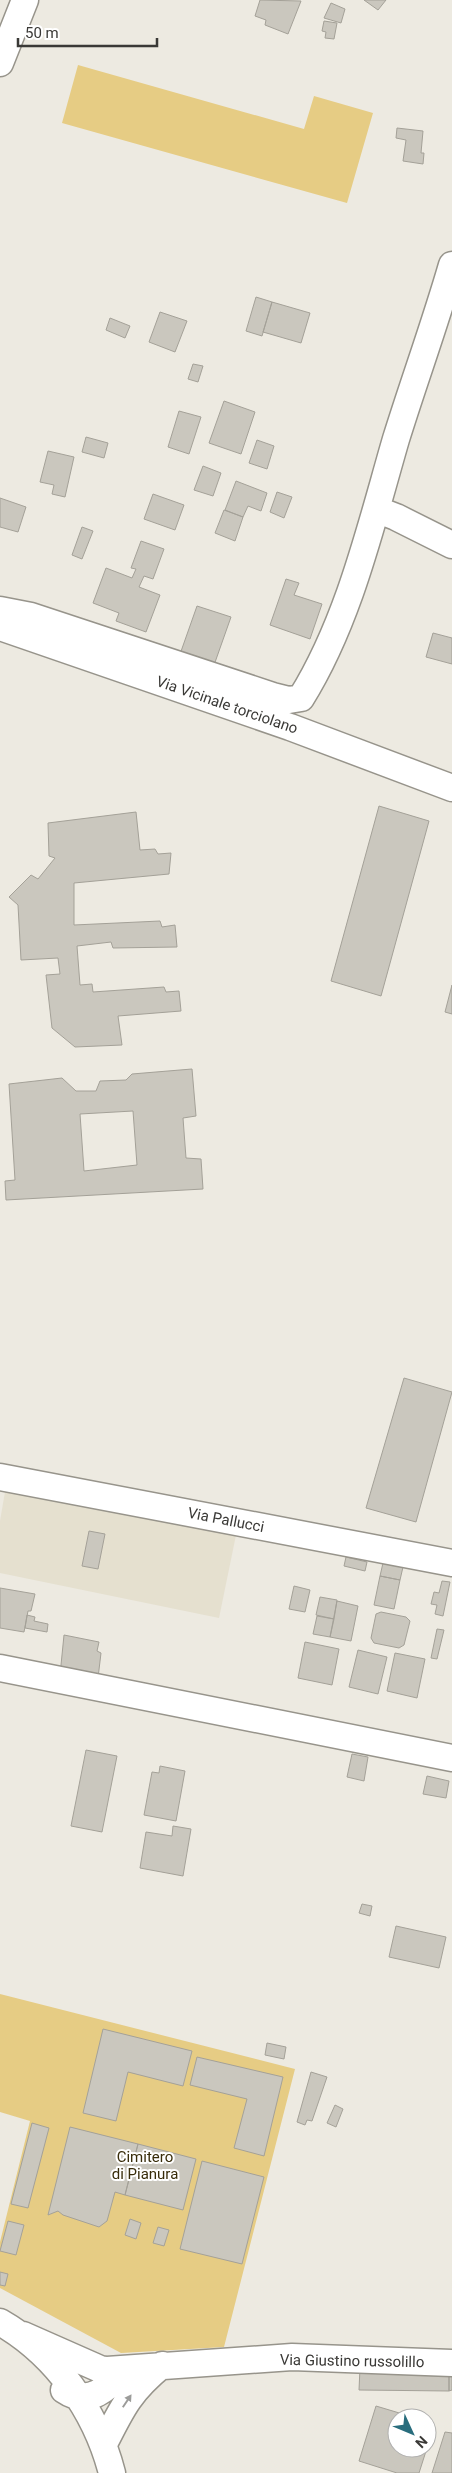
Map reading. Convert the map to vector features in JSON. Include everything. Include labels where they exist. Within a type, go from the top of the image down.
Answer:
[{"type":"street","points":[[0,63],[24,0]]},
{"type":"street","points":[[290,727],[301,698],[332,638],[378,510],[396,439],[452,265]]},
{"type":"street","points":[[378,510],[452,545]]},
{"type":"street","points":[[0,610],[31,616],[273,696],[289,700],[301,698]]},
{"type":"street","name":"Via Vicinale torciolano","points":[[0,626],[290,727],[452,788]]},
{"type":"street","name":"Via Pallucci","points":[[0,1477],[452,1562]]},
{"type":"street","points":[[0,1668],[452,1758]]},
{"type":"street","points":[[0,2322],[106,2461]]},
{"type":"street","points":[[12,2339],[112,2369],[112,2385],[101,2393],[78,2396]]},
{"type":"street","points":[[12,2339],[54,2366],[78,2396],[78,2407],[106,2461]]},
{"type":"street","name":"Via Giustino russolillo","points":[[112,2369],[292,2357],[452,2363]]},
{"type":"street","points":[[106,2461],[124,2404],[141,2382],[162,2365]]},
{"type":"shaded area","points":[[5,1492],[236,1535],[219,1618],[0,1573],[0,1521]]},
{"type":"green space","points":[[78,65],[304,129],[314,96],[373,113],[347,203],[62,123]]},
{"type":"green space","name":"Cimitero di Pianura","points":[[0,1994],[295,2069],[224,2347],[121,2353],[0,2288],[0,2242],[30,2121],[0,2112]]},
{"type":"building","points":[[260,0],[301,1],[288,34],[265,25],[266,20],[255,16]]},
{"type":"building","points":[[364,0],[386,0],[378,10]]},
{"type":"building","points":[[331,3],[345,9],[341,23],[324,18]]},
{"type":"building","points":[[324,21],[337,23],[334,39],[325,38],[326,32],[322,31]]},
{"type":"building","points":[[397,128],[423,131],[421,153],[424,153],[423,164],[403,161],[406,140],[396,138]]},
{"type":"building","points":[[256,297],[272,302],[262,336],[246,331]]},
{"type":"building","points":[[272,302],[310,313],[301,343],[263,332]]},
{"type":"building","points":[[160,312],[187,321],[175,352],[149,342]]},
{"type":"building","points":[[110,318],[130,326],[125,338],[106,330]]},
{"type":"building","points":[[193,364],[203,366],[198,382],[188,379]]},
{"type":"building","points":[[224,401],[255,412],[241,454],[209,443]]},
{"type":"building","points":[[179,411],[201,417],[189,454],[168,447]]},
{"type":"building","points":[[86,437],[108,443],[104,458],[82,452]]},
{"type":"building","points":[[257,440],[274,446],[267,469],[249,463]]},
{"type":"building","points":[[48,451],[74,457],[65,497],[52,494],[54,485],[40,482]]},
{"type":"building","points":[[203,466],[221,473],[213,496],[194,490]]},
{"type":"building","points":[[236,481],[267,493],[261,511],[248,506],[243,517],[225,510]]},
{"type":"building","points":[[277,492],[292,497],[284,518],[270,512]]},
{"type":"building","points":[[153,494],[184,505],[175,530],[144,519]]},
{"type":"building","points":[[0,498],[26,507],[18,532],[0,527]]},
{"type":"building","points":[[224,510],[243,517],[235,541],[215,533]]},
{"type":"building","points":[[82,527],[93,531],[82,559],[72,555]]},
{"type":"building","points":[[141,541],[164,549],[153,579],[144,576],[139,587],[160,595],[146,632],[116,621],[119,613],[93,603],[106,568],[132,578],[136,569],[131,568]]},
{"type":"building","points":[[286,579],[299,583],[294,595],[322,604],[310,639],[270,625]]},
{"type":"building","points":[[197,606],[231,617],[213,668],[179,657]]},
{"type":"building","points":[[433,633],[452,638],[452,664],[426,657]]},
{"type":"building","points":[[379,806],[429,821],[381,996],[331,981]]},
{"type":"building","points":[[136,812],[140,850],[155,849],[158,854],[171,853],[169,874],[74,883],[74,925],[160,921],[162,927],[175,925],[177,947],[113,948],[111,942],[77,946],[80,985],[92,984],[93,992],[164,987],[166,992],[179,991],[181,1011],[118,1016],[122,1045],[75,1047],[52,1028],[46,975],[60,974],[58,958],[21,960],[18,905],[9,897],[31,875],[38,879],[55,858],[49,856],[48,823]]},
{"type":"building","points":[[452,985],[452,1014],[445,1012]]},
{"type":"building","points":[[192,1069],[196,1116],[183,1118],[186,1158],[201,1159],[203,1189],[6,1200],[5,1181],[15,1180],[9,1084],[62,1078],[76,1091],[96,1091],[100,1081],[126,1080],[132,1074]],"holes":[[[133,1111],[137,1165],[84,1171],[80,1114]]]},
{"type":"building","points":[[404,1378],[452,1392],[416,1522],[366,1508]]},
{"type":"building","points":[[89,1531],[105,1534],[98,1569],[82,1566]]},
{"type":"building","points":[[346,1557],[367,1562],[365,1571],[344,1566]]},
{"type":"building","points":[[383,1563],[403,1567],[400,1580],[380,1576]]},
{"type":"building","points":[[380,1576],[400,1580],[394,1609],[374,1605]]},
{"type":"building","points":[[442,1581],[450,1582],[443,1616],[435,1614],[437,1605],[431,1604],[434,1592],[439,1593]]},
{"type":"building","points":[[294,1586],[310,1590],[305,1612],[289,1609]]},
{"type":"building","points":[[0,1588],[35,1594],[31,1611],[28,1611],[24,1632],[0,1628]]},
{"type":"building","points":[[320,1597],[337,1600],[334,1619],[316,1615]]},
{"type":"building","points":[[337,1601],[358,1606],[351,1641],[330,1637]]},
{"type":"building","points":[[381,1612],[406,1617],[410,1621],[404,1645],[399,1648],[374,1643],[371,1638],[376,1614]]},
{"type":"building","points":[[27,1615],[35,1617],[34,1621],[48,1624],[47,1632],[25,1628]]},
{"type":"building","points":[[317,1616],[334,1619],[330,1637],[313,1634]]},
{"type":"building","points":[[437,1629],[444,1630],[437,1659],[431,1658]]},
{"type":"building","points":[[64,1635],[99,1642],[97,1651],[101,1653],[98,1678],[60,1675]]},
{"type":"building","points":[[305,1642],[339,1649],[332,1685],[298,1678]]},
{"type":"building","points":[[358,1650],[387,1657],[378,1694],[349,1687]]},
{"type":"building","points":[[395,1653],[425,1659],[417,1698],[387,1691]]},
{"type":"building","points":[[86,1750],[117,1756],[102,1832],[71,1826]]},
{"type":"building","points":[[352,1754],[368,1757],[364,1781],[347,1777]]},
{"type":"building","points":[[160,1766],[185,1771],[176,1821],[144,1815],[152,1772],[159,1773]]},
{"type":"building","points":[[427,1776],[449,1781],[446,1798],[423,1794]]},
{"type":"building","points":[[173,1826],[191,1829],[183,1876],[140,1868],[146,1832],[172,1836]]},
{"type":"building","points":[[362,1904],[372,1906],[370,1916],[359,1913]]},
{"type":"building","points":[[396,1926],[446,1937],[439,1968],[389,1957]]},
{"type":"building","points":[[103,2029],[192,2051],[183,2086],[128,2072],[116,2121],[83,2113]]},
{"type":"building","points":[[267,2043],[286,2047],[284,2059],[265,2055]]},
{"type":"building","points":[[197,2057],[283,2077],[264,2156],[234,2148],[247,2099],[190,2085]]},
{"type":"building","points":[[311,2072],[327,2077],[312,2121],[307,2120],[305,2125],[297,2122]]},
{"type":"building","points":[[335,2105],[343,2109],[336,2127],[327,2123]]},
{"type":"building","points":[[32,2123],[49,2128],[28,2208],[11,2204]]},
{"type":"building","points":[[70,2127],[138,2144],[125,2195],[115,2192],[107,2221],[99,2227],[63,2215],[58,2211],[48,2215]]},
{"type":"building","points":[[138,2144],[196,2159],[183,2210],[125,2195]]},
{"type":"building","points":[[202,2161],[264,2177],[242,2264],[180,2249]]},
{"type":"building","points":[[130,2219],[141,2223],[136,2239],[125,2235]]},
{"type":"building","points":[[8,2221],[24,2225],[16,2255],[0,2251]]},
{"type":"building","points":[[158,2227],[169,2230],[164,2246],[153,2243]]},
{"type":"building","points":[[0,2272],[8,2274],[5,2286],[0,2285]]},
{"type":"building","points":[[360,2368],[449,2375],[449,2391],[359,2390]]},
{"type":"building","points":[[449,2375],[452,2375],[452,2390],[449,2391]]},
{"type":"building","points":[[376,2406],[387,2409],[387,2458],[424,2458],[419,2473],[397,2473],[359,2461]]},
{"type":"building","points":[[445,2432],[452,2433],[452,2473],[432,2473]]}]
